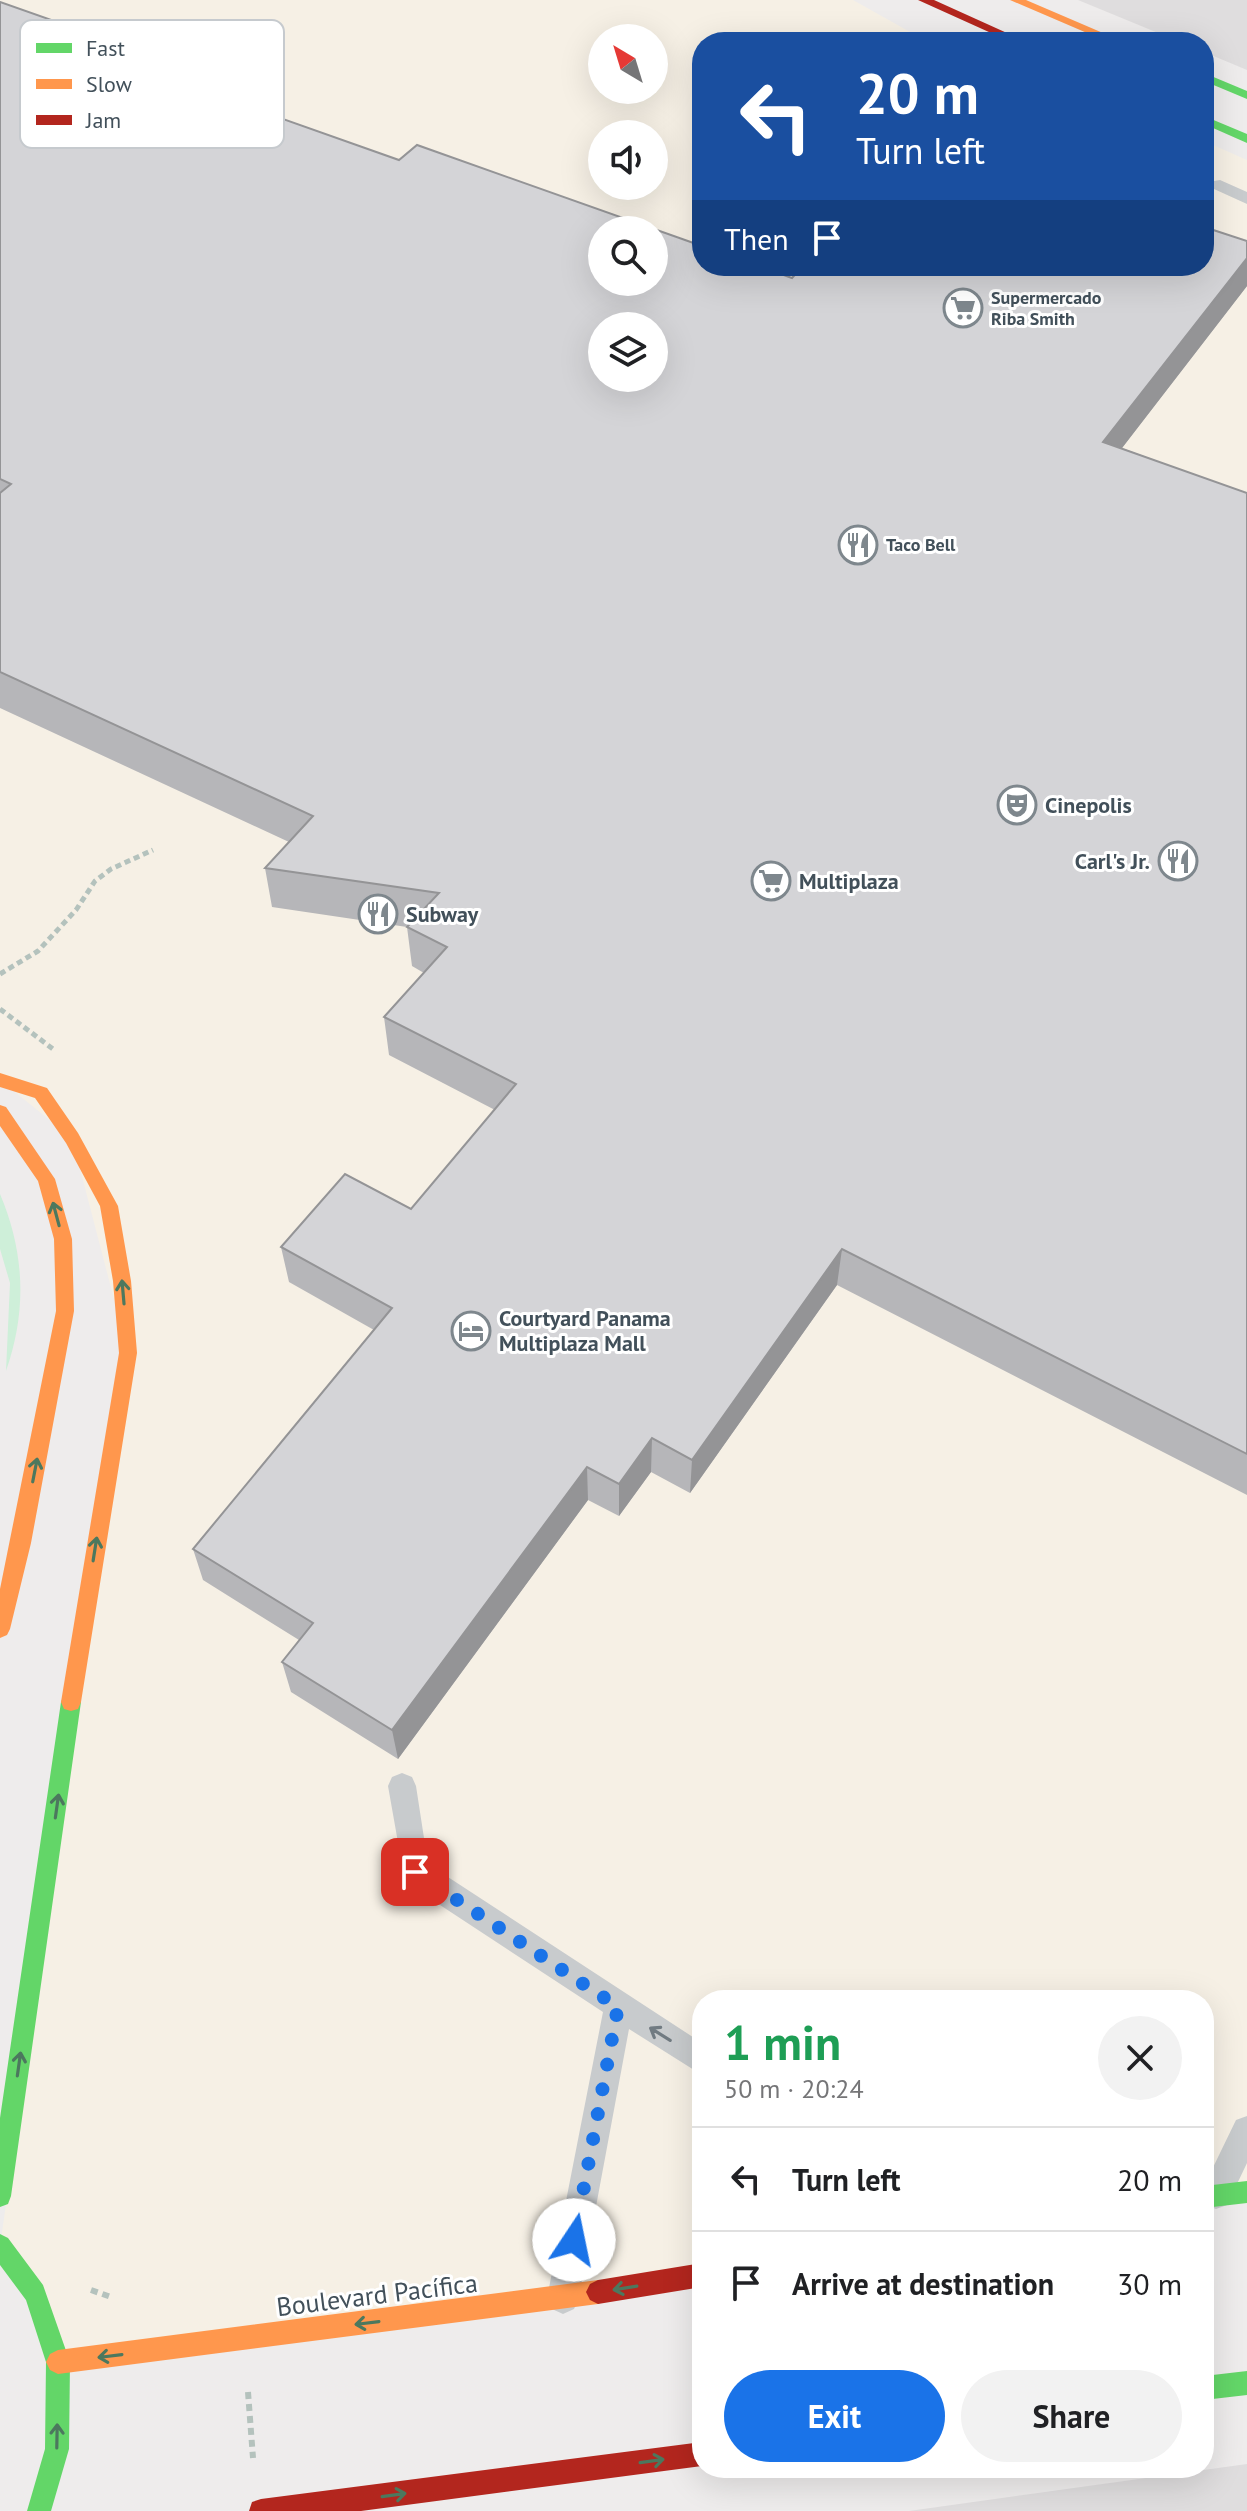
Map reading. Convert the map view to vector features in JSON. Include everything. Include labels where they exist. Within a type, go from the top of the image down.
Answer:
[{"type":"main road","points":[[924,0],[998,32]]},
{"type":"main road","points":[[1016,0],[1094,32]]},
{"type":"main road","points":[[1214,81],[1247,95]]},
{"type":"main road","points":[[1214,124],[1247,139]]},
{"type":"main road","points":[[0,1080],[41,1093],[72,1138],[109,1206],[122,1281],[128,1353],[85,1611],[0,2196]]},
{"type":"main road","points":[[0,1112],[46,1179],[63,1239],[65,1311],[21,1543],[0,1629]]},
{"type":"main road","points":[[1214,2196],[1247,2192]]},
{"type":"main road","points":[[0,2246],[35,2293],[58,2362],[57,2449],[39,2511]]},
{"type":"main road","name":"Boulevard Pacífica","points":[[58,2362],[563,2298],[692,2277]]},
{"type":"main road","points":[[1214,2387],[1247,2383]]},
{"type":"main road","points":[[261,2511],[692,2455]]},
{"type":"main road","points":[[328,2511],[358,2500]]},
{"type":"lane","points":[[1220,185],[1247,199]]},
{"type":"lane","points":[[402,1786],[415,1872],[692,2054]]},
{"type":"lane","points":[[563,2298],[618,2007]]},
{"type":"lane","points":[[1214,2189],[1247,2131]]},
{"type":"path","points":[[0,974],[38,951],[76,910],[95,881],[111,869],[153,850]]},
{"type":"path","points":[[82,2284],[119,2300]]},
{"type":"path","points":[[244,2339],[253,2464]]},
{"type":"shaded area","points":[[0,0],[853,0],[910,32],[692,32],[692,276],[1214,276],[1214,145],[1247,160],[1247,2192],[1214,2196],[1214,1990],[692,1990],[692,2276],[58,2362],[0,2246],[128,1353],[72,1138],[0,1080]]},
{"type":"shaded area","points":[[1078,0],[1247,0],[1247,70],[1214,56],[1214,32],[1156,32]]},
{"type":"shaded area","points":[[1247,2464],[1247,2511],[909,2511],[1146,2478],[1214,2478],[1214,2469]]},
{"type":"green space","points":[[0,1194],[14,1238],[20,1282],[17,1326],[6,1371],[10,1283],[0,1249]]},
{"type":"building","name":"Multiplaza","points":[[0,2],[51,20],[20,20],[20,148],[284,148],[284,119],[399,160],[417,145],[617,216],[588,216],[588,296],[668,296],[668,234],[692,242],[692,276],[792,278],[1214,276],[1214,230],[1247,241],[1247,258],[1103,442],[1247,493],[1247,1454],[842,1249],[692,1460],[652,1438],[619,1484],[587,1467],[392,1730],[282,1662],[313,1623],[193,1549],[392,1308],[281,1247],[345,1174],[411,1209],[516,1084],[384,1017],[447,947],[407,927],[439,893],[265,868],[313,816],[0,672],[0,493],[11,484],[0,479]]},
{"type":"traffic: fast","points":[[1214,81],[1247,95]]},
{"type":"traffic: fast","points":[[1214,124],[1247,139]]},
{"type":"traffic: fast","points":[[0,2196],[71,1702]]},
{"type":"traffic: fast","points":[[1214,2196],[1247,2192]]},
{"type":"traffic: fast","points":[[0,2246],[35,2293],[58,2362],[57,2449],[39,2511]]},
{"type":"traffic: fast","points":[[1214,2387],[1247,2383]]},
{"type":"traffic: slow","points":[[1016,0],[1094,32]]},
{"type":"traffic: slow","points":[[0,1080],[41,1093],[72,1138],[109,1206],[122,1281],[128,1353],[71,1702]]},
{"type":"traffic: slow","points":[[0,1112],[46,1179],[63,1239],[65,1311],[21,1543],[0,1629]]},
{"type":"traffic: slow","points":[[58,2362],[598,2292]]},
{"type":"traffic: jam","points":[[924,0],[998,32]]},
{"type":"traffic: jam","points":[[598,2292],[692,2277]]},
{"type":"traffic: jam","points":[[261,2511],[692,2455]]},
{"type":"traffic: jam","points":[[328,2511],[358,2500]]},
{"type":"place","name":"Supermercado Riba Smith","points":[[963,308]]},
{"type":"place","name":"Taco Bell","points":[[858,545]]},
{"type":"place","name":"Cinepolis","points":[[1017,805]]},
{"type":"place","name":"Carl's Jr.","points":[[1178,861]]},
{"type":"place","name":"Multiplaza","points":[[771,881]]},
{"type":"place","name":"Subway","points":[[378,914]]},
{"type":"place","name":"Courtyard Panama Multiplaza Mall","points":[[471,1331]]},
{"type":"route","points":[[415,1872],[618,2007],[574,2240]]}]
